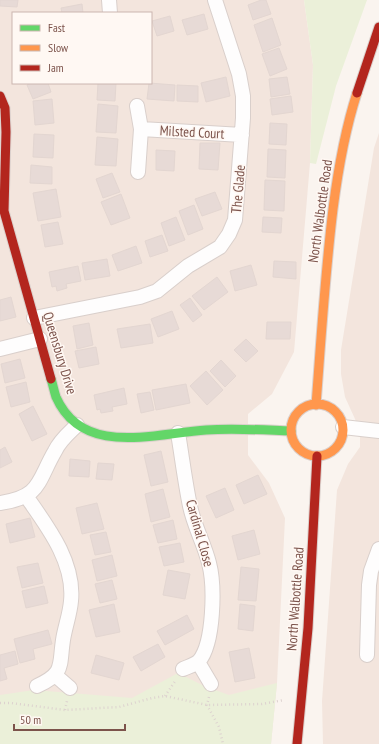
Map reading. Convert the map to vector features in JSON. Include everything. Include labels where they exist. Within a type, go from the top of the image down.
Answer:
[{"type":"street","points":[[109,0],[110,12]]},
{"type":"street","name":"The Glade","points":[[34,318],[146,295],[157,291],[188,266],[220,247],[229,234],[236,220],[243,96],[239,74],[215,0]]},
{"type":"street","name":"North Walbottle Road","points":[[316,405],[328,248],[338,173],[353,106],[379,27]]},
{"type":"street","name":"Queensbury Drive","points":[[0,96],[5,108],[6,124],[2,211],[56,397],[70,419],[77,425],[91,432],[114,438],[137,439],[193,431],[228,429],[291,431]]},
{"type":"street","points":[[137,106],[141,129],[138,172]]},
{"type":"street","name":"Milsted Court","points":[[141,129],[242,135]]},
{"type":"street","points":[[0,349],[40,339]]},
{"type":"street","points":[[316,405],[325,406],[333,410],[339,417],[343,427],[340,443],[334,450],[326,455],[317,456],[307,455],[299,449],[293,441],[291,431],[293,421],[298,413],[306,407],[316,405]]},
{"type":"street","points":[[0,502],[26,496],[37,487],[55,450],[61,441],[77,425]]},
{"type":"street","points":[[343,427],[379,431]]},
{"type":"street","name":"Cardinal Close","points":[[178,433],[190,505],[197,531],[210,564],[212,579],[211,632],[206,649],[198,662]]},
{"type":"street","name":"North Walbottle Road","points":[[297,744],[308,628],[317,456]]},
{"type":"street","points":[[26,496],[54,536],[65,560],[70,582],[71,600],[64,631],[59,671],[48,681],[37,686]]},
{"type":"street","points":[[367,655],[374,600],[370,571],[379,549]]},
{"type":"street","points":[[183,669],[198,662],[211,684]]},
{"type":"street","points":[[55,675],[70,688]]},
{"type":"path","points":[[165,696],[183,669]]},
{"type":"path","points":[[211,684],[207,705],[219,727],[223,744]]},
{"type":"path","points":[[0,703],[65,710],[93,710],[119,707],[165,696],[207,705],[262,704],[302,699]]},
{"type":"shaded area","points":[[0,0],[304,0],[313,65],[310,163],[294,352],[272,394],[248,414],[248,455],[269,483],[285,518],[277,683],[271,744],[0,744]]},
{"type":"shaded area","points":[[379,133],[379,744],[323,744],[322,701],[337,490],[348,464],[360,447],[360,430],[345,397],[341,374],[341,350],[374,148]]},
{"type":"green space","points":[[304,0],[367,0],[336,86],[316,164],[310,163],[313,65]]},
{"type":"green space","points":[[178,673],[204,686],[229,695],[277,683],[271,744],[0,744],[0,695],[34,690],[132,698]]},
{"type":"building","points":[[0,0],[18,0],[17,7],[0,6]]},
{"type":"building","points":[[261,0],[266,0],[271,14],[253,20],[248,5]]},
{"type":"building","points":[[82,4],[83,12],[62,12],[61,8]]},
{"type":"building","points":[[204,14],[208,29],[187,35],[182,20]]},
{"type":"building","points":[[170,16],[174,31],[157,36],[152,21]]},
{"type":"building","points":[[272,18],[281,45],[263,52],[254,25]]},
{"type":"building","points":[[279,48],[287,69],[270,76],[262,54]]},
{"type":"building","points":[[226,77],[230,96],[206,102],[201,83]]},
{"type":"building","points":[[287,77],[290,94],[271,97],[269,79]]},
{"type":"building","points":[[48,84],[51,92],[33,99],[27,85]]},
{"type":"building","points":[[98,84],[116,84],[115,101],[97,100]]},
{"type":"building","points":[[149,84],[175,85],[174,101],[147,99]]},
{"type":"building","points":[[177,85],[198,86],[198,102],[177,101]]},
{"type":"building","points":[[291,96],[293,112],[272,115],[270,99]]},
{"type":"building","points":[[52,99],[54,123],[35,125],[33,101]]},
{"type":"building","points":[[98,104],[118,106],[116,133],[96,132]]},
{"type":"building","points":[[270,123],[287,124],[286,145],[269,144]]},
{"type":"building","points":[[34,134],[54,135],[53,158],[33,157]]},
{"type":"building","points":[[97,137],[118,139],[116,166],[95,165]]},
{"type":"building","points":[[200,143],[220,143],[218,170],[199,169]]},
{"type":"building","points":[[268,149],[286,150],[285,178],[267,177]]},
{"type":"building","points":[[156,150],[175,151],[174,171],[156,170]]},
{"type":"building","points":[[31,165],[52,167],[52,184],[30,183]]},
{"type":"building","points":[[112,173],[120,192],[103,198],[96,179]]},
{"type":"building","points":[[265,180],[285,181],[284,211],[264,210]]},
{"type":"building","points":[[56,189],[61,217],[38,221],[33,193]]},
{"type":"building","points":[[215,192],[222,209],[202,216],[195,199]]},
{"type":"building","points":[[121,194],[130,218],[111,225],[101,202]]},
{"type":"building","points":[[194,205],[203,229],[188,235],[179,211]]},
{"type":"building","points":[[176,217],[185,240],[169,246],[161,223]]},
{"type":"building","points":[[263,217],[282,218],[281,233],[262,232]]},
{"type":"building","points":[[58,222],[63,244],[45,247],[41,225]]},
{"type":"building","points":[[162,235],[168,251],[150,257],[145,241]]},
{"type":"building","points":[[136,246],[142,263],[118,271],[112,255]]},
{"type":"building","points":[[107,259],[110,276],[85,280],[82,263]]},
{"type":"building","points":[[274,261],[296,262],[296,279],[273,277]]},
{"type":"building","points":[[251,265],[257,285],[235,291],[230,271]]},
{"type":"building","points":[[78,266],[81,281],[66,284],[67,288],[57,291],[56,286],[52,287],[49,272]]},
{"type":"building","points":[[217,277],[228,292],[204,310],[192,296]]},
{"type":"building","points":[[11,297],[16,317],[0,321],[0,300]]},
{"type":"building","points":[[190,298],[202,315],[193,322],[180,305]]},
{"type":"building","points":[[172,311],[179,329],[158,337],[151,319]]},
{"type":"building","points":[[267,322],[291,322],[290,339],[266,339]]},
{"type":"building","points":[[89,323],[93,345],[77,349],[73,326]]},
{"type":"building","points":[[150,324],[153,343],[121,348],[117,329]]},
{"type":"building","points":[[246,339],[258,351],[246,362],[234,350]]},
{"type":"building","points":[[96,347],[99,364],[79,368],[75,351]]},
{"type":"building","points":[[20,359],[25,378],[5,383],[1,364]]},
{"type":"building","points":[[221,360],[236,376],[225,387],[210,371]]},
{"type":"building","points":[[206,371],[223,390],[207,405],[190,386]]},
{"type":"building","points":[[26,382],[30,402],[11,407],[6,387]]},
{"type":"building","points":[[186,384],[190,403],[156,410],[152,390]]},
{"type":"building","points":[[124,388],[127,404],[112,407],[113,411],[101,413],[100,409],[97,410],[94,395]]},
{"type":"building","points":[[150,392],[154,410],[141,413],[137,394]]},
{"type":"building","points":[[33,406],[47,434],[32,441],[19,414]]},
{"type":"building","points":[[5,447],[12,462],[0,468],[0,450]]},
{"type":"building","points":[[161,451],[168,482],[151,486],[144,455]]},
{"type":"building","points":[[70,459],[90,461],[89,477],[69,476]]},
{"type":"building","points":[[98,463],[114,464],[112,480],[96,479]]},
{"type":"building","points":[[258,475],[267,494],[244,504],[236,485]]},
{"type":"building","points":[[225,488],[234,510],[216,518],[206,496]]},
{"type":"building","points":[[163,489],[170,517],[151,522],[145,494]]},
{"type":"building","points":[[97,503],[104,529],[82,534],[76,508]]},
{"type":"building","points":[[30,518],[35,537],[10,543],[6,524]]},
{"type":"building","points":[[173,520],[177,539],[158,543],[153,525]]},
{"type":"building","points":[[254,530],[260,554],[238,560],[232,536]]},
{"type":"building","points":[[106,532],[111,552],[95,555],[90,535]]},
{"type":"building","points":[[180,543],[184,562],[164,566],[159,547]]},
{"type":"building","points":[[112,555],[117,576],[97,581],[92,560]]},
{"type":"building","points":[[38,563],[43,583],[22,588],[17,567]]},
{"type":"building","points":[[241,567],[259,569],[256,601],[238,600]]},
{"type":"building","points":[[168,570],[190,574],[185,599],[163,595]]},
{"type":"building","points":[[112,580],[117,599],[100,603],[95,584]]},
{"type":"building","points":[[44,586],[48,603],[26,608],[22,591]]},
{"type":"building","points":[[114,604],[120,632],[96,637],[89,610]]},
{"type":"building","points":[[240,604],[255,606],[253,631],[238,629]]},
{"type":"building","points":[[187,615],[194,629],[165,645],[157,631]]},
{"type":"building","points":[[48,630],[52,644],[33,649],[35,659],[20,663],[14,639]]},
{"type":"building","points":[[158,644],[165,657],[141,671],[133,657]]},
{"type":"building","points":[[249,648],[255,678],[235,682],[229,652]]},
{"type":"building","points":[[15,651],[18,664],[4,668],[7,679],[0,681],[0,655]]},
{"type":"building","points":[[96,655],[124,663],[119,680],[91,673]]},
{"type":"traffic: fast","points":[[51,379],[56,397],[68,416],[84,428],[102,435],[122,438],[227,429],[291,431]]},
{"type":"traffic: slow","points":[[316,405],[325,282],[333,209],[342,150],[357,93]]},
{"type":"traffic: slow","points":[[317,404],[327,406],[335,412],[341,420],[343,430],[341,440],[335,448],[327,454],[317,456],[307,454],[299,448],[293,440],[291,430],[293,420],[299,412],[307,406],[317,404]]},
{"type":"traffic: jam","points":[[357,93],[379,27]]},
{"type":"traffic: jam","points":[[0,96],[5,108],[6,132],[4,211],[51,379]]},
{"type":"traffic: jam","points":[[297,744],[308,628],[317,456]]}]
